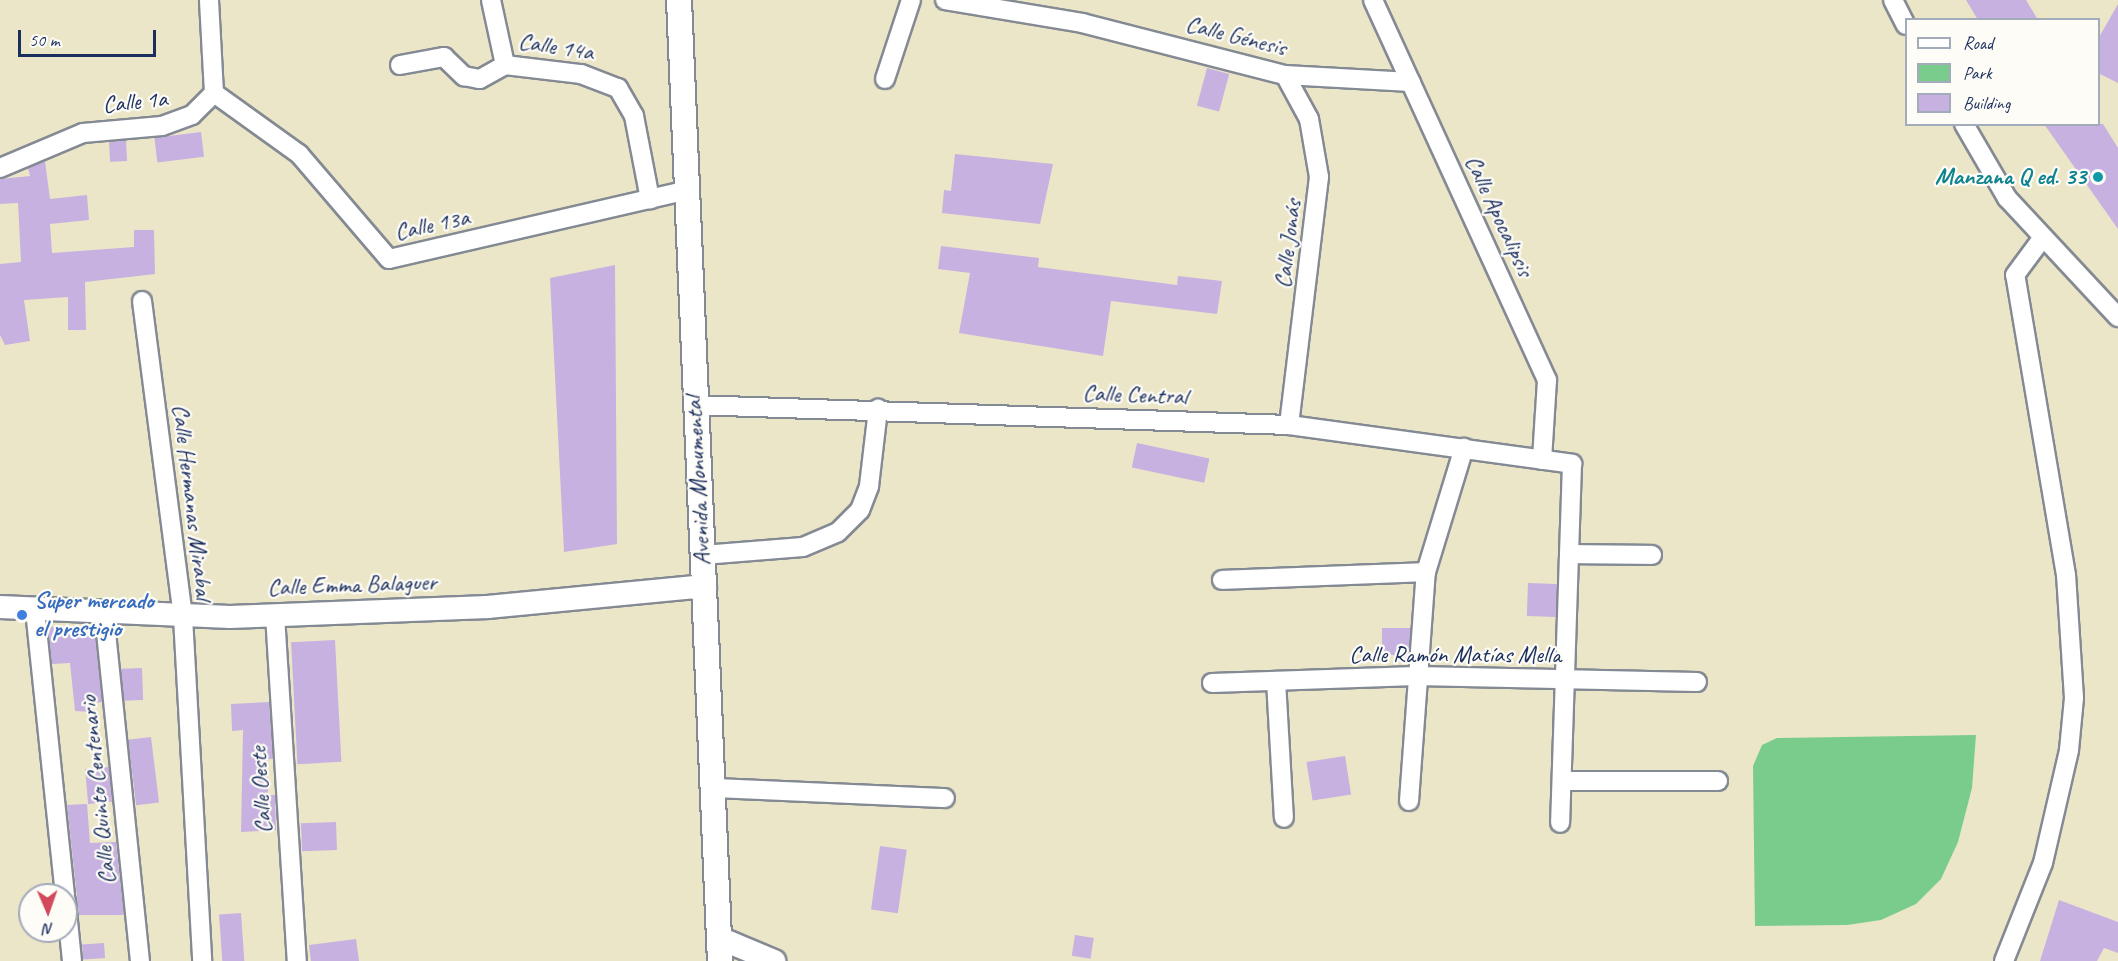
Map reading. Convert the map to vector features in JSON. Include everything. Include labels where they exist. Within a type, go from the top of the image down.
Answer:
[{"type":"main road","name":"Avenida Monumental","points":[[679,0],[688,190],[693,405],[705,586],[719,949]]},
{"type":"street","points":[[209,0],[214,93]]},
{"type":"street","name":"Calle 14a","points":[[491,0],[505,65],[581,74],[618,88],[634,116],[650,199]]},
{"type":"street","points":[[885,79],[911,0]]},
{"type":"street","name":"Calle Génesis","points":[[945,0],[1002,5],[1285,75],[1411,82]]},
{"type":"street","name":"Calle Apocalipsis","points":[[1373,0],[1547,380],[1542,459]]},
{"type":"street","points":[[1893,0],[1905,23]]},
{"type":"street","points":[[400,65],[444,57],[464,76],[480,80],[505,65]]},
{"type":"street","name":"Calle Jonás","points":[[1285,75],[1309,119],[1319,177],[1289,425]]},
{"type":"street","name":"Calle 1a","points":[[0,168],[83,133],[176,123],[214,93]]},
{"type":"street","name":"Calle 13a","points":[[214,93],[299,154],[389,259],[688,190]]},
{"type":"street","points":[[1965,126],[2007,198],[2041,240],[2115,307]]},
{"type":"street","points":[[2004,961],[2043,863],[2069,750],[2074,698],[2067,575],[2015,275],[2041,240]]},
{"type":"street","name":"Calle Hermanas Mirabal","points":[[142,301],[183,617],[202,961]]},
{"type":"street","name":"Calle Central","points":[[693,405],[878,409],[1289,425],[1572,464],[1571,554]]},
{"type":"street","points":[[703,555],[803,547],[838,532],[860,510],[869,486],[878,409]]},
{"type":"street","points":[[1409,801],[1416,676],[1422,659],[1425,572],[1464,448]]},
{"type":"street","points":[[1560,823],[1571,554],[1652,555]]},
{"type":"street","points":[[1222,580],[1425,572]]},
{"type":"street","name":"Calle Emma Balaguer","points":[[0,607],[183,617],[275,615],[488,607],[705,586]]},
{"type":"street","points":[[36,610],[64,883]]},
{"type":"street","name":"Calle Quinto Centenario","points":[[104,613],[140,961]]},
{"type":"street","name":"Calle Oeste","points":[[275,615],[297,961]]},
{"type":"street","name":"Calle Ramón Matías Mella","points":[[1212,683],[1416,676],[1697,682]]},
{"type":"street","points":[[1275,681],[1284,819]]},
{"type":"street","points":[[1562,781],[1718,781]]},
{"type":"street","points":[[713,788],[945,798]]},
{"type":"street","points":[[70,943],[72,961]]},
{"type":"street","points":[[719,949],[774,961]]},
{"type":"green space","points":[[1976,735],[1972,788],[1958,842],[1941,879],[1916,904],[1881,920],[1847,925],[1755,926],[1753,766],[1762,745],[1777,738]]},
{"type":"building","points":[[1966,0],[2026,0],[2037,18],[1977,18]]},
{"type":"building","points":[[2118,4],[2118,83],[2100,74],[2100,36]]},
{"type":"building","points":[[1207,68],[1229,74],[1219,112],[1197,106]]},
{"type":"building","points":[[2103,124],[2118,148],[2118,229],[2045,126],[2100,126]]},
{"type":"building","points":[[201,132],[204,157],[157,163],[154,138]]},
{"type":"building","points":[[126,140],[127,161],[110,162],[109,141]]},
{"type":"building","points":[[955,154],[1053,164],[1040,224],[942,213],[944,190],[951,191]]},
{"type":"building","points":[[45,161],[50,199],[87,195],[89,220],[50,224],[52,253],[134,247],[134,230],[154,230],[155,274],[85,282],[86,330],[68,330],[68,297],[24,300],[30,341],[5,345],[0,335],[0,264],[21,262],[18,203],[0,204],[0,179],[30,176],[28,168]]},
{"type":"building","points":[[941,246],[1039,258],[1038,267],[1177,285],[1178,276],[1222,281],[1217,314],[1111,301],[1103,356],[959,333],[970,273],[938,269]]},
{"type":"building","points":[[615,265],[617,544],[564,552],[550,278]]},
{"type":"building","points":[[1137,443],[1209,458],[1204,483],[1132,467]]},
{"type":"building","points":[[1528,583],[1557,584],[1556,617],[1527,616]]},
{"type":"building","points":[[94,625],[102,702],[92,703],[92,712],[75,711],[70,663],[52,664],[48,627]]},
{"type":"building","points":[[1382,628],[1411,628],[1408,658],[1382,653]]},
{"type":"building","points":[[335,640],[341,762],[297,764],[291,642]]},
{"type":"building","points":[[142,668],[143,700],[122,701],[121,669]]},
{"type":"building","points":[[269,702],[273,759],[267,759],[268,795],[275,795],[276,830],[241,832],[243,730],[232,731],[231,704]]},
{"type":"building","points":[[151,737],[159,803],[136,805],[128,740]]},
{"type":"building","points":[[1345,756],[1351,795],[1313,801],[1306,762]]},
{"type":"building","points":[[109,767],[112,802],[88,804],[85,769]]},
{"type":"building","points":[[87,804],[90,843],[116,842],[124,915],[79,915],[78,883],[76,883],[67,805]]},
{"type":"building","points":[[336,822],[337,850],[302,851],[301,823]]},
{"type":"building","points":[[880,846],[907,850],[898,913],[871,909]]},
{"type":"building","points":[[2059,900],[2118,922],[2118,953],[2104,948],[2097,961],[2040,961]]},
{"type":"building","points":[[241,913],[244,961],[222,961],[219,915]]},
{"type":"building","points":[[1075,935],[1094,938],[1090,959],[1072,956]]},
{"type":"building","points":[[356,939],[359,961],[311,961],[309,945]]},
{"type":"building","points":[[104,943],[105,958],[83,959],[82,945]]},
{"type":"place","name":"Manzana Q ed. 33","points":[[2098,177]]},
{"type":"place","name":"Super mercado el prestigio","points":[[22,615]]}]
